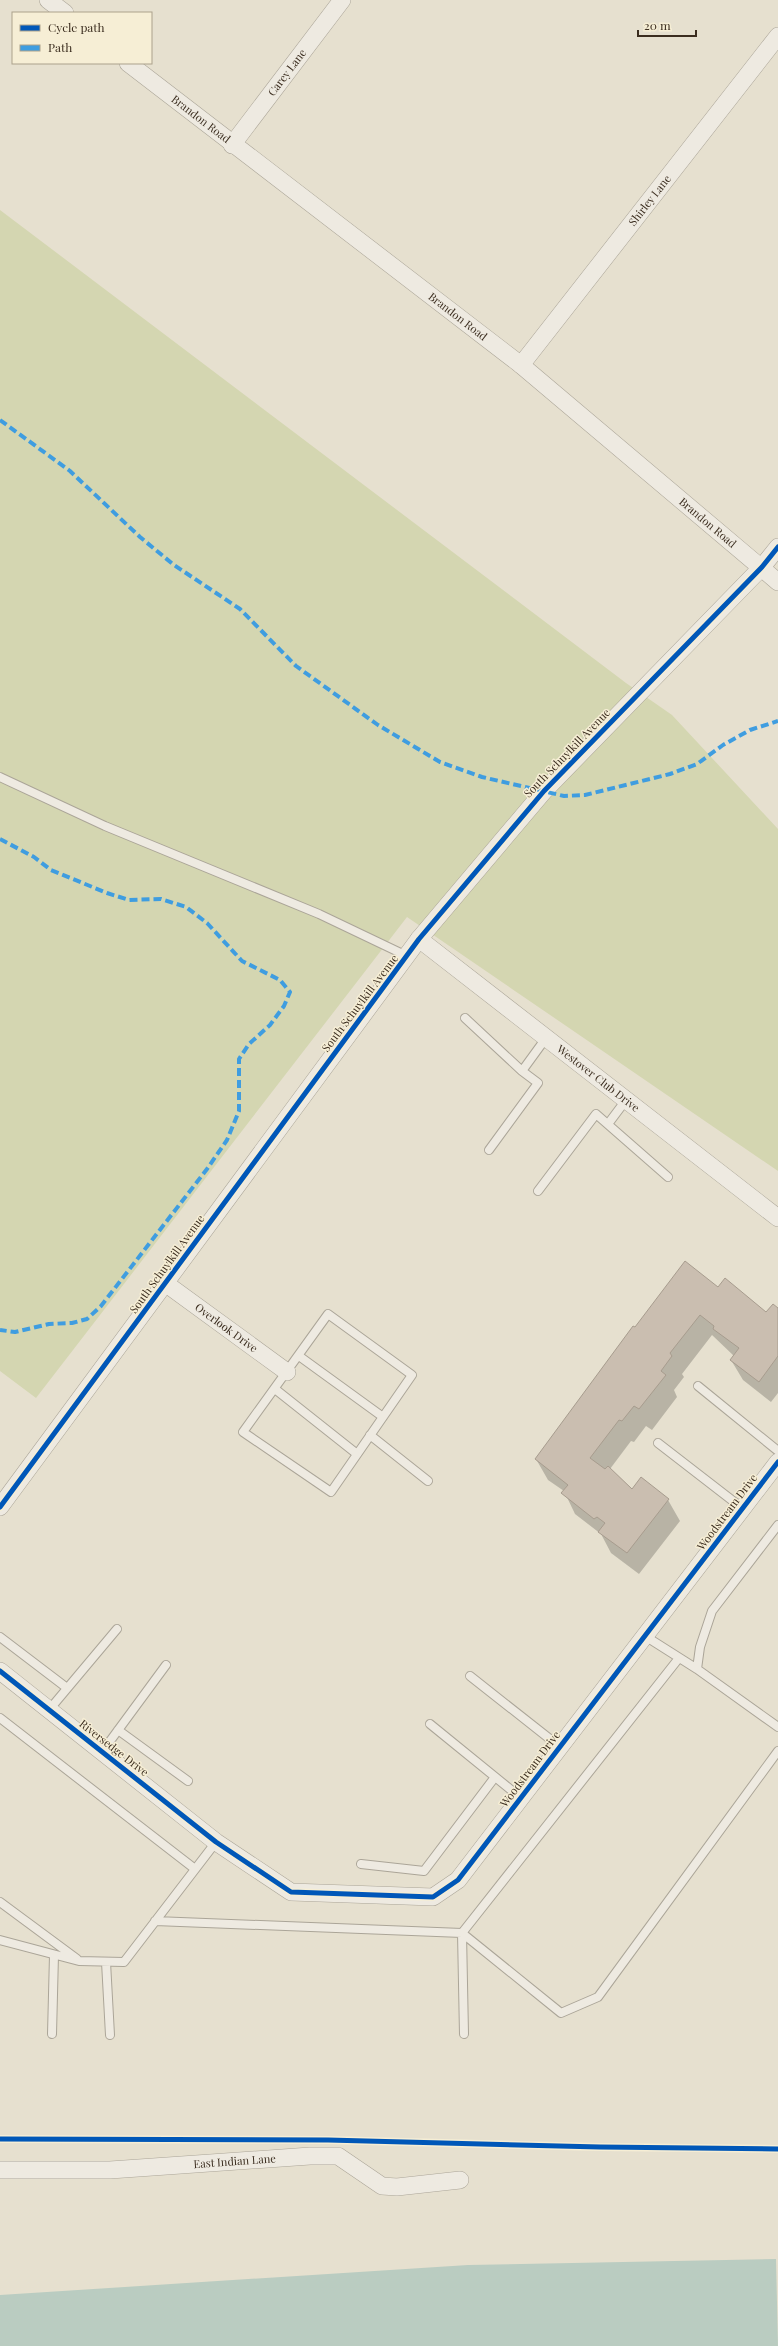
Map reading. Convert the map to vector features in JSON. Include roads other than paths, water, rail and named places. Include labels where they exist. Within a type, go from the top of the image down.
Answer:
[{"type":"street","points":[[48,0],[64,12]]},
{"type":"street","name":"Carey Lane","points":[[232,145],[342,0]]},
{"type":"street","name":"Shirley Lane","points":[[521,365],[778,36]]},
{"type":"street","name":"Brandon Road","points":[[129,64],[232,145],[521,365],[778,582]]},
{"type":"street","name":"South Schuylkill Avenue","points":[[0,1507],[419,939],[543,792],[762,567],[778,547]]},
{"type":"street","name":"Westover Club Drive","points":[[419,939],[778,1218]]},
{"type":"street","name":"Overlook Drive","points":[[165,1283],[287,1372]]},
{"type":"street","name":"Woodstream Drive","points":[[216,1842],[291,1892],[433,1897],[458,1880],[778,1462]]},
{"type":"street","name":"Riversedge Drive","points":[[0,1671],[216,1842]]},
{"type":"street","name":"East Indian Lane","points":[[0,2170],[110,2170],[310,2156],[338,2156],[382,2186],[397,2187],[460,2180]]},
{"type":"lane","points":[[0,777],[105,826],[319,914],[407,956]]},
{"type":"lane","points":[[465,1018],[522,1071],[538,1083],[489,1150]]},
{"type":"lane","points":[[522,1071],[546,1038]]},
{"type":"lane","points":[[608,1124],[626,1100]]},
{"type":"lane","points":[[538,1191],[596,1114],[668,1177]]},
{"type":"lane","points":[[328,1314],[412,1375],[331,1492],[243,1432],[287,1372],[328,1314]]},
{"type":"lane","points":[[299,1356],[383,1417]]},
{"type":"lane","points":[[698,1386],[778,1451]]},
{"type":"lane","points":[[275,1389],[357,1454]]},
{"type":"lane","points":[[370,1435],[428,1481]]},
{"type":"lane","points":[[658,1443],[742,1508]]},
{"type":"lane","points":[[697,1669],[700,1647],[712,1611],[778,1525]]},
{"type":"lane","points":[[49,1710],[117,1629]]},
{"type":"lane","points":[[645,1636],[697,1669],[778,1727]]},
{"type":"lane","points":[[0,1637],[68,1688]]},
{"type":"lane","points":[[464,2034],[462,1933],[679,1658]]},
{"type":"lane","points":[[102,1752],[166,1665]]},
{"type":"lane","points":[[470,1676],[560,1747]]},
{"type":"lane","points":[[0,1718],[196,1868]]},
{"type":"lane","points":[[430,1724],[521,1798]]},
{"type":"lane","points":[[118,1730],[188,1781]]},
{"type":"lane","points":[[155,1921],[462,1933],[561,2013],[598,1997],[778,1751]]},
{"type":"lane","points":[[361,1864],[424,1871],[495,1777]]},
{"type":"lane","points":[[0,1940],[79,1961],[124,1962],[216,1842]]},
{"type":"lane","points":[[0,1902],[79,1961]]},
{"type":"lane","points":[[52,2034],[54,1955]]},
{"type":"lane","points":[[106,1962],[110,2035]]}]
